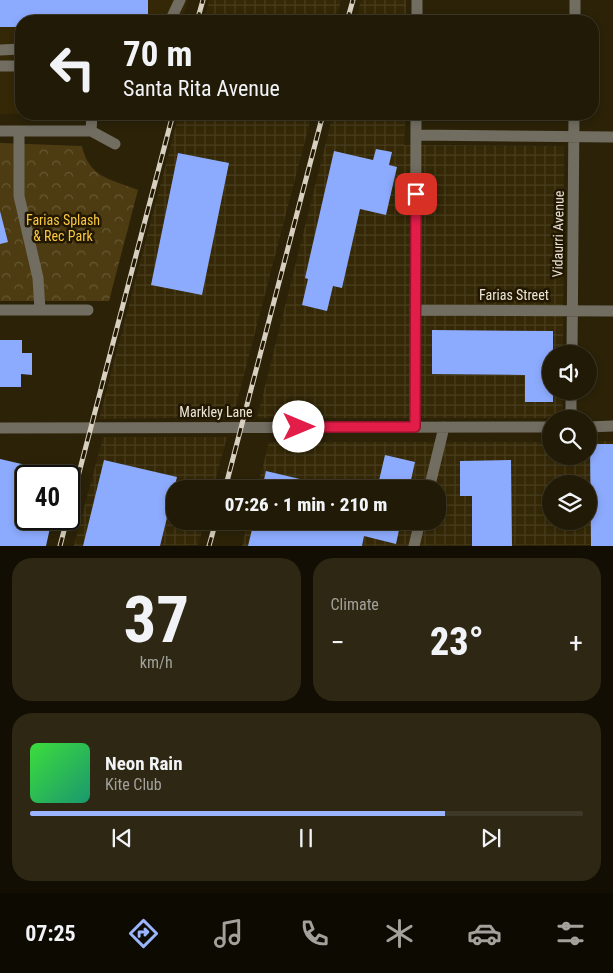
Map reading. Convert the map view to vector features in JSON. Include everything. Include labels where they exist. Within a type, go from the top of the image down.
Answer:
[{"type":"street","points":[[173,15],[180,0]]},
{"type":"street","points":[[417,0],[417,15]]},
{"type":"street","points":[[575,15],[576,0]]},
{"type":"street","points":[[0,50],[15,50]]},
{"type":"street","points":[[0,66],[15,66]]},
{"type":"street","points":[[91,131],[92,120]]},
{"type":"street","points":[[415,427],[416,120]]},
{"type":"street","name":"Vidaurri Avenue","points":[[572,345],[574,120]]},
{"type":"street","points":[[0,131],[91,131],[115,144]]},
{"type":"street","points":[[19,131],[19,196],[38,278],[40,310]]},
{"type":"street","points":[[416,135],[613,137]]},
{"type":"street","points":[[0,310],[88,310]]},
{"type":"street","name":"Farias Street","points":[[415,310],[613,311]]},
{"type":"street","points":[[597,426],[613,426]]},
{"type":"street","points":[[430,480],[444,427]]},
{"type":"street","name":"Markley Lane","points":[[0,428],[542,427]]},
{"type":"street","points":[[414,546],[418,530]]},
{"type":"shaded area","points":[[0,0],[188,0],[184,15],[15,15],[15,114],[0,114]]},
{"type":"shaded area","points":[[209,0],[341,0],[337,15],[205,15]]},
{"type":"shaded area","points":[[361,0],[406,0],[406,15],[357,15]]},
{"type":"shaded area","points":[[177,120],[310,120],[233,417],[99,419]]},
{"type":"shaded area","points":[[332,120],[405,120],[404,145],[564,146],[563,345],[542,345],[542,400],[563,400],[562,410],[542,410],[542,418],[257,418]]},
{"type":"shaded area","points":[[103,437],[227,437],[215,480],[166,480],[166,530],[202,530],[198,545],[74,546],[78,530],[80,530],[80,523]]},
{"type":"shaded area","points":[[597,441],[613,441],[613,545],[242,546],[246,530],[446,530],[446,480],[259,480],[269,442],[542,442],[542,465],[597,465]]},
{"type":"green space","name":"Farias Splash & Rec Park","points":[[0,143],[82,146],[85,157],[90,165],[102,176],[138,190],[109,301],[0,301]]},
{"type":"building","points":[[0,0],[148,0],[148,15],[15,15],[15,27],[0,27]]},
{"type":"building","points":[[376,149],[392,152],[389,165],[397,167],[386,215],[360,209],[342,288],[333,286],[327,311],[302,305],[308,279],[305,278],[334,151],[373,160]]},
{"type":"building","points":[[178,153],[229,163],[202,295],[151,285]]},
{"type":"building","points":[[0,211],[8,242],[0,244]]},
{"type":"building","points":[[432,330],[553,331],[553,345],[542,345],[542,400],[553,400],[553,402],[525,402],[525,375],[432,374]]},
{"type":"building","points":[[0,340],[22,340],[22,353],[32,353],[32,375],[21,374],[21,387],[0,387]]},
{"type":"building","points":[[597,444],[613,444],[613,546],[591,546],[591,530],[597,530],[597,475],[590,475],[590,465],[597,465]]},
{"type":"building","points":[[385,455],[415,462],[411,480],[379,480]]},
{"type":"building","points":[[0,459],[26,465],[15,465],[15,530],[50,530],[46,546],[0,546]]},
{"type":"building","points":[[104,460],[177,477],[176,480],[166,480],[166,522],[160,546],[83,546]]},
{"type":"building","points":[[511,460],[512,546],[472,546],[472,496],[460,496],[460,461]]},
{"type":"building","points":[[266,471],[304,480],[264,480]]},
{"type":"building","points":[[252,530],[399,530],[396,544],[364,536],[362,546],[248,546]]},
{"type":"railway","points":[[199,15],[203,0]]},
{"type":"railway","points":[[349,15],[353,0]]},
{"type":"railway","points":[[80,469],[171,120]]},
{"type":"railway","points":[[227,480],[321,120]]},
{"type":"railway","points":[[60,546],[64,530]]},
{"type":"railway","points":[[209,546],[213,530]]},
{"type":"route","points":[[299,427],[415,427],[416,194]]}]
